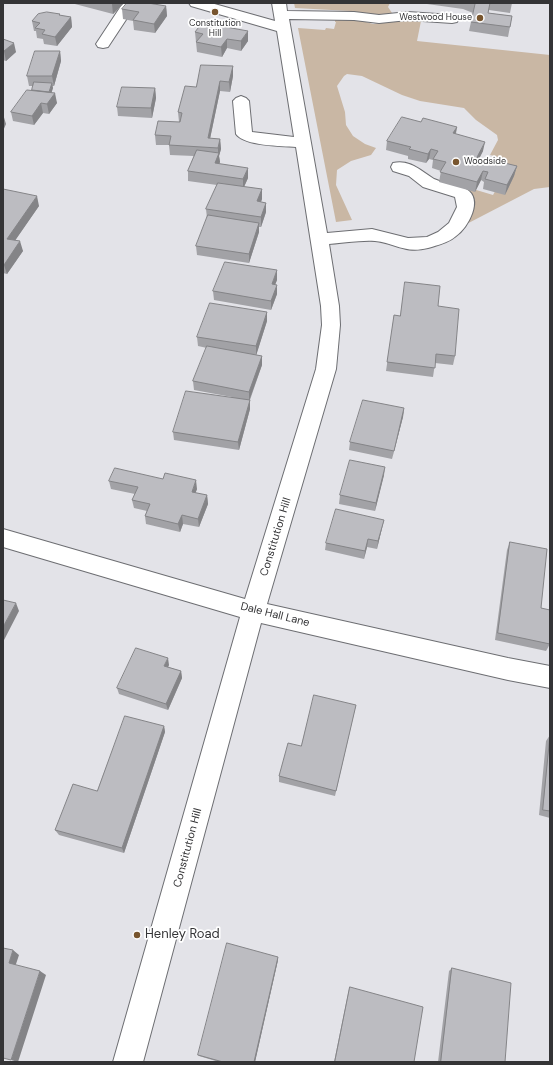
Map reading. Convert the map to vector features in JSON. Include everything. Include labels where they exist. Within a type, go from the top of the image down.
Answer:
[{"type":"street","points":[[103,44],[130,3]]},
{"type":"street","points":[[196,3],[281,16],[348,16],[379,20],[413,10],[452,19]]},
{"type":"street","name":"Constitution Hill","points":[[128,1062],[253,611],[326,370],[331,325],[330,306],[320,239],[281,16]]},
{"type":"street","points":[[241,101],[244,134],[250,137],[303,143]]},
{"type":"street","points":[[320,239],[374,235],[408,244],[418,244],[440,238],[454,229],[463,214],[466,204],[461,194],[430,183],[415,172],[399,167]]},
{"type":"street","name":"Dale Hall Lane","points":[[3,538],[253,611],[508,669],[550,676]]},
{"type":"shaded area","points":[[294,3],[390,3],[388,7],[392,13],[387,17],[377,18],[350,11],[295,8]]},
{"type":"shaded area","points":[[349,17],[373,24],[408,20],[421,21],[417,41],[550,55],[550,187],[534,189],[457,229],[465,201],[467,185],[473,189],[493,195],[503,177],[475,164],[479,164],[487,160],[495,162],[498,157],[490,155],[498,140],[497,135],[476,120],[464,108],[420,101],[402,95],[362,76],[347,74],[337,86],[345,112],[346,125],[353,136],[365,144],[376,148],[371,155],[351,161],[337,170],[336,185],[352,220],[336,222],[298,28],[325,30],[326,28],[334,29],[336,22],[335,19]]},
{"type":"building","points":[[127,3],[148,3],[166,6],[154,24],[133,20],[139,12],[122,9]]},
{"type":"building","points":[[473,3],[490,3],[488,13],[512,16],[510,27],[471,22],[475,4]]},
{"type":"building","points":[[47,12],[71,17],[55,37],[42,34],[45,30],[35,28],[40,23],[32,21],[38,14]]},
{"type":"building","points":[[214,20],[229,23],[226,27],[248,31],[241,41],[227,39],[221,47],[196,42],[203,34],[195,32],[202,23],[210,25]]},
{"type":"building","points":[[3,39],[14,43],[4,51],[3,51]]},
{"type":"building","points":[[35,51],[60,51],[52,76],[27,76]]},
{"type":"building","points":[[201,65],[233,66],[229,82],[220,81],[208,138],[220,139],[218,148],[169,145],[171,136],[155,135],[158,121],[180,122],[182,113],[178,112],[185,86],[196,87]]},
{"type":"building","points":[[34,82],[52,83],[49,92],[32,90]]},
{"type":"building","points":[[122,87],[155,88],[151,108],[117,107]]},
{"type":"building","points":[[27,90],[55,93],[47,104],[41,103],[32,116],[11,112]]},
{"type":"building","name":"Woodside","points":[[402,117],[421,122],[423,118],[457,127],[453,133],[485,142],[475,161],[485,164],[488,159],[517,166],[507,185],[485,179],[488,172],[483,171],[477,182],[440,172],[446,162],[433,159],[438,151],[431,149],[428,154],[409,149],[411,147],[387,141]]},
{"type":"building","points":[[197,150],[219,153],[215,163],[248,168],[243,179],[188,171]]},
{"type":"building","points":[[218,183],[262,189],[257,201],[266,203],[261,217],[206,209]]},
{"type":"building","points":[[3,189],[37,196],[7,239],[20,241],[4,265],[3,265]]},
{"type":"building","points":[[208,215],[259,223],[249,254],[196,246]]},
{"type":"building","points":[[225,262],[277,270],[272,284],[277,285],[271,301],[213,291]]},
{"type":"building","points":[[405,282],[440,286],[438,306],[459,309],[455,356],[436,354],[435,368],[387,362],[394,315],[400,316]]},
{"type":"building","points":[[210,303],[267,312],[256,346],[197,337]]},
{"type":"building","points":[[207,346],[262,356],[249,392],[193,381]]},
{"type":"building","points":[[186,391],[250,400],[238,442],[173,432]]},
{"type":"building","points":[[363,400],[404,408],[394,451],[350,442]]},
{"type":"building","points":[[350,460],[385,467],[376,503],[340,495]]},
{"type":"building","points":[[115,468],[163,479],[165,473],[196,480],[192,492],[207,495],[198,519],[182,515],[178,524],[145,516],[150,504],[132,500],[138,487],[109,481]]},
{"type":"building","points":[[336,509],[384,520],[378,541],[368,539],[365,551],[326,543]]},
{"type":"building","points":[[510,542],[547,549],[541,608],[550,610],[550,644],[498,633]]},
{"type":"building","points":[[3,600],[16,603],[3,627]]},
{"type":"building","points":[[136,648],[168,658],[164,666],[181,671],[166,704],[117,688]]},
{"type":"building","points":[[314,695],[356,705],[336,791],[279,776],[288,743],[301,746]]},
{"type":"building","points":[[125,716],[164,726],[122,848],[55,830],[73,784],[97,791]]},
{"type":"building","points":[[550,735],[550,811],[543,810]]},
{"type":"building","points":[[227,943],[278,957],[254,1062],[223,1062],[198,1055]]},
{"type":"building","points":[[3,948],[13,950],[9,963],[40,971],[11,1060],[3,1058]]},
{"type":"building","points":[[452,968],[511,983],[505,1062],[441,1062]]},
{"type":"building","points":[[350,987],[423,1007],[414,1062],[335,1062]]},
{"type":"place","name":"Constitution Hill","points":[[215,12]]},
{"type":"place","name":"Westwood House","points":[[480,18]]},
{"type":"place","name":"Woodside","points":[[456,162]]},
{"type":"place","name":"Henley Road","points":[[137,935]]}]
